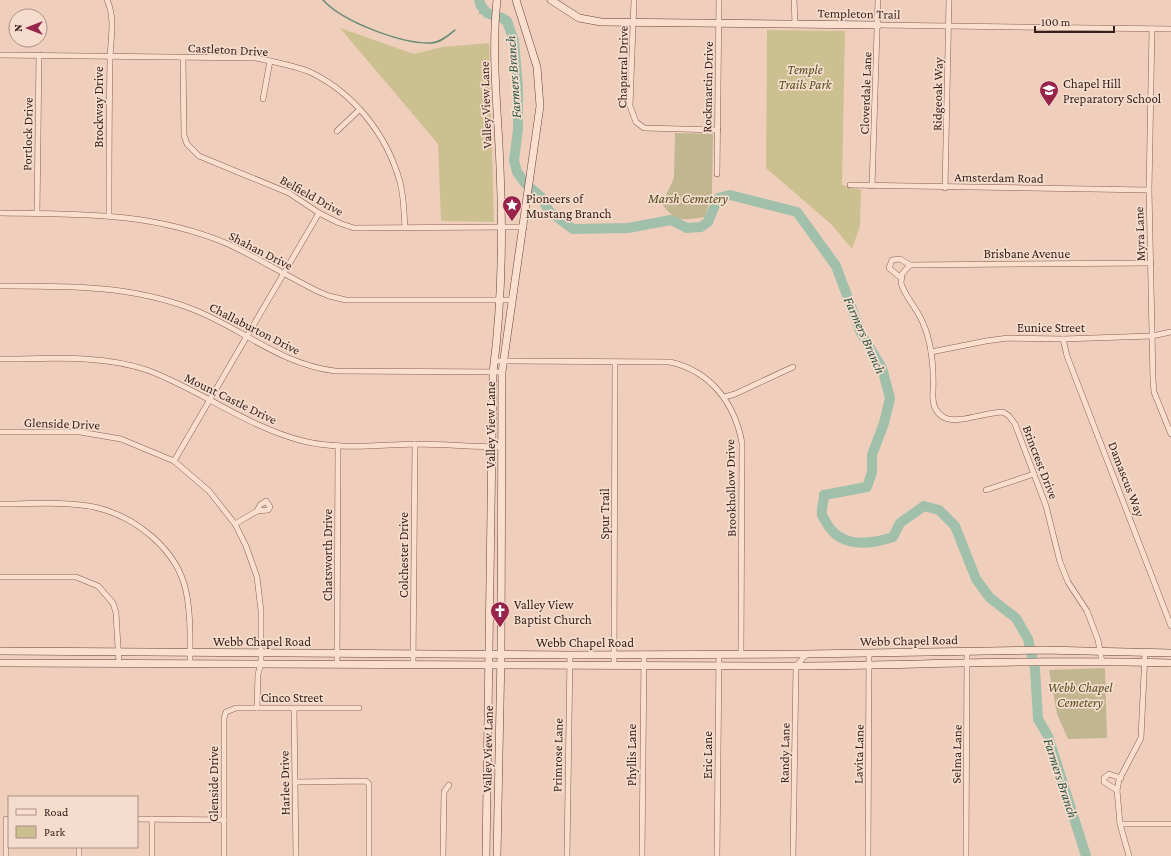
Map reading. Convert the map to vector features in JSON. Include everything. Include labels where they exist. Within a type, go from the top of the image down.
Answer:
[{"type":"main road","name":"Valley View Lane","points":[[497,856],[501,654],[502,372],[540,111],[539,79],[516,0]]},
{"type":"main road","name":"Templeton Trail","points":[[551,0],[565,10],[588,20],[634,23],[878,25]]},
{"type":"main road","name":"Valley View Lane","points":[[486,856],[491,447],[493,372],[500,301],[502,227],[495,26],[497,1]]},
{"type":"main road","name":"Webb Chapel Road","points":[[0,651],[190,654],[261,652],[413,655],[807,654],[1018,650],[1171,653]]},
{"type":"main road","points":[[87,652],[87,664]]},
{"type":"main road","name":"Webb Chapel Road","points":[[0,663],[796,666],[1046,661],[1171,664]]},
{"type":"main road","points":[[488,755],[498,755]]},
{"type":"street","name":"Brockway Drive","points":[[107,0],[110,7],[112,20],[110,57],[109,215]]},
{"type":"street","name":"Chaparral Drive","points":[[634,0],[630,106],[636,122],[644,128],[718,130]]},
{"type":"street","name":"Rockmartin Drive","points":[[717,174],[719,0]]},
{"type":"street","points":[[794,0],[795,24]]},
{"type":"street","name":"Cloverdale Lane","points":[[872,186],[878,0]]},
{"type":"street","name":"Ridgeoak Way","points":[[945,188],[949,0]]},
{"type":"street","name":"Templeton Trail","points":[[878,25],[1171,29]]},
{"type":"street","name":"Myra Lane","points":[[1152,29],[1148,190],[1154,392],[1171,434]]},
{"type":"street","name":"Castleton Drive","points":[[0,55],[256,58],[295,67],[320,78],[338,89],[374,127],[392,157],[400,184],[405,228]]},
{"type":"street","name":"Portlock Drive","points":[[37,213],[39,55]]},
{"type":"street","name":"Belfield Drive","points":[[183,58],[184,135],[187,144],[193,151],[208,160],[289,193],[339,223],[354,228],[524,227]]},
{"type":"street","points":[[263,99],[270,61]]},
{"type":"street","points":[[336,131],[359,110]]},
{"type":"street","name":"Amsterdam Road","points":[[850,185],[945,188],[1148,190]]},
{"type":"street","points":[[174,461],[319,212]]},
{"type":"street","name":"Shahan Drive","points":[[0,213],[109,215],[158,222],[227,244],[283,274],[329,296],[346,300],[512,300]]},
{"type":"street","name":"Brisbane Avenue","points":[[902,278],[889,268],[892,260],[900,259],[910,266],[1151,263]]},
{"type":"street","points":[[902,278],[905,270],[910,266]]},
{"type":"street","name":"Brincrest Drive","points":[[902,278],[902,288],[920,316],[928,335],[934,372],[934,406],[940,415],[947,419],[956,420],[995,412],[1003,412],[1009,416],[1014,424],[1046,506],[1060,562],[1068,582],[1087,611],[1102,662]]},
{"type":"street","name":"Challaburton Drive","points":[[0,286],[100,287],[130,292],[192,309],[299,364],[321,370],[335,372],[502,372]]},
{"type":"street","name":"Eunice Street","points":[[931,352],[993,340],[1152,336],[1171,332]]},
{"type":"street","name":"Damascus Way","points":[[1063,339],[1067,356],[1171,626]]},
{"type":"street","name":"Mount Castle Drive","points":[[0,359],[83,359],[129,365],[167,378],[259,427],[305,442],[338,446],[415,444],[502,447]]},
{"type":"street","name":"Brookhollow Drive","points":[[494,361],[661,362],[679,364],[706,379],[724,397],[736,418],[742,443],[742,654]]},
{"type":"street","name":"Spur Trail","points":[[614,666],[615,362]]},
{"type":"street","points":[[724,397],[735,394],[793,367]]},
{"type":"street","name":"Glenside Drive","points":[[0,432],[80,432],[102,435],[142,446],[174,461],[210,491],[235,524],[246,546],[257,577],[261,611],[261,664],[258,674],[257,708]]},
{"type":"street","name":"Colchester Drive","points":[[413,665],[415,444]]},
{"type":"street","name":"Chatsworth Drive","points":[[337,664],[338,446]]},
{"type":"street","points":[[986,490],[1034,474]]},
{"type":"street","points":[[0,504],[80,505],[94,507],[126,519],[153,537],[175,564],[184,585],[189,609],[190,664]]},
{"type":"street","points":[[235,524],[257,511]]},
{"type":"street","points":[[0,577],[76,577],[98,586],[113,603],[116,614],[118,664]]},
{"type":"street","name":"Selma Lane","points":[[966,856],[967,652]]},
{"type":"street","name":"Lavita Lane","points":[[868,856],[869,653]]},
{"type":"street","points":[[1129,856],[1120,824],[1117,790],[1121,778],[1141,738],[1145,653]]},
{"type":"street","name":"Phyllis Lane","points":[[642,856],[644,654]]},
{"type":"street","name":"Eric Lane","points":[[717,856],[719,654]]},
{"type":"street","points":[[796,666],[807,654]]},
{"type":"street","name":"Primrose Lane","points":[[567,856],[570,655]]},
{"type":"street","name":"Randy Lane","points":[[793,856],[796,666]]},
{"type":"street","name":"Cinco Street","points":[[226,712],[236,708],[359,708]]},
{"type":"street","name":"Harlee Drive","points":[[294,709],[296,856]]},
{"type":"street","name":"Glenside Drive","points":[[224,856],[224,718],[226,712]]},
{"type":"street","points":[[1117,790],[1104,782],[1104,778],[1109,774],[1121,778]]},
{"type":"street","points":[[296,782],[366,781],[369,784],[369,856]]},
{"type":"street","points":[[443,856],[444,792],[449,785]]},
{"type":"street","points":[[5,819],[6,856]]},
{"type":"street","points":[[138,819],[224,820]]},
{"type":"street","points":[[152,819],[152,856]]},
{"type":"street","points":[[1120,824],[1171,824]]},
{"type":"green space","points":[[340,28],[414,54],[442,47],[489,43],[494,222],[441,221],[438,144]]},
{"type":"green space","name":"Temple Trails Park","points":[[767,30],[845,31],[842,185],[861,190],[860,226],[852,249],[832,225],[766,168]]},
{"type":"green space","name":"Marsh Cemetery","points":[[675,133],[713,134],[712,193],[705,217],[680,219],[667,210],[662,204],[674,178]]},
{"type":"green space","name":"Webb Chapel Cemetery","points":[[1105,668],[1107,738],[1068,739],[1057,714],[1049,670]]},
{"type":"waterway","points":[[323,0],[332,8],[358,24],[389,36],[405,40],[434,43],[438,42],[455,30]]},
{"type":"waterway","name":"Farmers Branch","points":[[479,0],[481,6],[487,13],[507,21],[514,41],[518,87],[518,129],[514,161],[517,172],[525,183],[541,197],[549,211],[573,229],[628,228],[671,220],[687,228],[701,227],[708,222],[718,198],[730,195],[797,212],[836,266],[861,333],[882,368],[890,398],[884,423],[872,455],[872,472],[867,487],[824,495],[822,516],[832,530],[839,536],[847,540],[865,543],[893,537],[900,523],[924,506],[939,510],[955,526],[976,579],[990,598],[1016,618],[1028,639],[1035,669],[1038,719],[1048,736],[1086,856]]},
{"type":"waterway","name":"Farmers Branch","points":[[480,13],[484,10]]},
{"type":"place","name":"Chapel Hill Preparatory School","points":[[1049,107]]},
{"type":"place","name":"Pioneers of Mustang Branch","points":[[512,222]]},
{"type":"place","name":"Valley View Baptist Church","points":[[500,628]]}]
